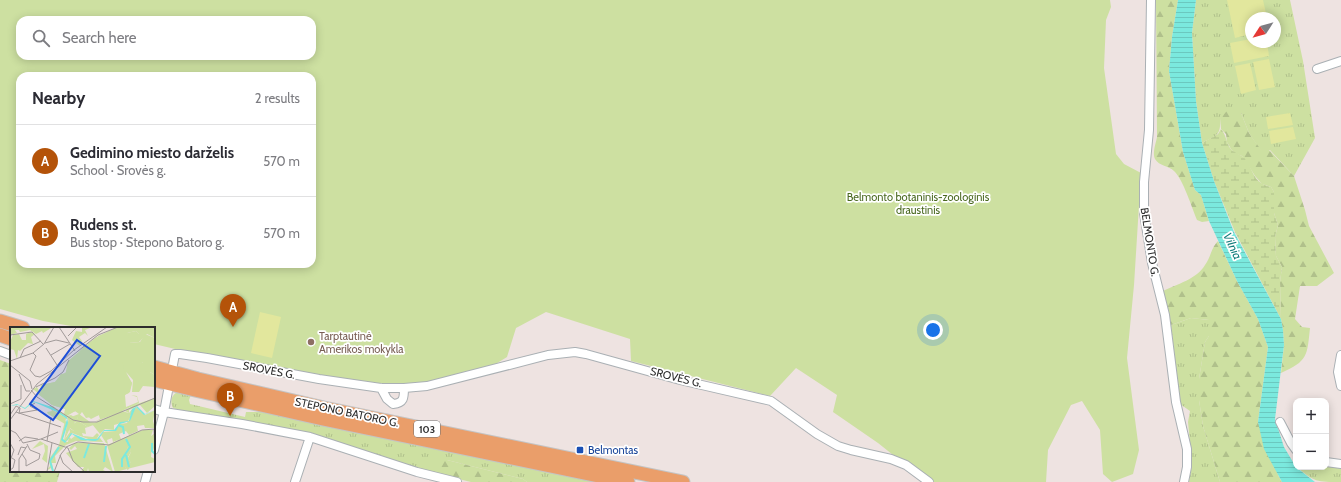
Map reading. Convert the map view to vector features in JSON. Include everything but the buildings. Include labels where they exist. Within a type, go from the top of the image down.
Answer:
[{"type":"main road","points":[[0,321],[20,327]]},
{"type":"main road","points":[[0,336],[10,339]]},
{"type":"main road","name":"STEPONO BATORO G.","points":[[155,368],[171,378],[323,419],[628,482]]},
{"type":"main road","name":"STEPONO BATORO G.","points":[[155,380],[171,378],[683,482]]},
{"type":"street","name":"BELMONTO G.","points":[[1151,0],[1149,130],[1144,182],[1144,213],[1152,263],[1165,315],[1176,402],[1187,449],[1187,467],[1184,482]]},
{"type":"street","points":[[1317,69],[1341,61]]},
{"type":"street","points":[[0,351],[10,355]]},
{"type":"street","name":"SROVĖS G.","points":[[171,378],[175,354],[180,354],[319,379],[381,388],[404,388],[427,386],[548,355],[575,352],[680,380],[771,401],[817,434],[838,446],[896,461],[916,471],[929,482]]},
{"type":"street","points":[[1341,355],[1338,372],[1341,386]]},
{"type":"street","points":[[155,446],[171,378]]},
{"type":"street","points":[[381,388],[387,399],[393,404],[403,401],[404,388]]},
{"type":"street","points":[[155,408],[164,412],[242,424],[310,437],[417,472],[457,482]]},
{"type":"street","points":[[1280,422],[1293,446]]},
{"type":"street","points":[[295,482],[310,437]]},
{"type":"street","points":[[1329,462],[1341,464]]},
{"type":"street","points":[[144,482],[148,472]]},
{"type":"green space","name":"Belmonto botaninis-zoologinis draustinis","points":[[0,0],[1110,0],[1111,7],[1106,20],[1104,68],[1116,154],[1124,164],[1141,173],[1134,285],[1127,358],[1139,450],[1133,474],[1112,482],[1103,474],[1100,430],[1082,401],[1071,405],[1048,450],[1046,482],[927,482],[878,443],[833,412],[837,395],[796,368],[770,396],[631,361],[630,339],[546,312],[516,328],[507,357],[481,373],[427,386],[370,388],[222,360],[155,344],[155,327],[76,327],[43,321],[0,309]]},
{"type":"green space","points":[[1156,0],[1178,0],[1172,37],[1169,71],[1183,152],[1195,190],[1201,195],[1209,221],[1202,222],[1197,220],[1181,180],[1172,169],[1159,163],[1154,157],[1157,137]]},
{"type":"green space","points":[[1196,0],[1290,0],[1303,61],[1315,138],[1294,176],[1270,150],[1261,151],[1249,133],[1241,113],[1220,118],[1219,132],[1202,143],[1196,101],[1192,33]]},
{"type":"green space","points":[[1227,0],[1263,0],[1266,12],[1245,12],[1245,36],[1235,38]]},
{"type":"green space","points":[[1245,40],[1245,48],[1268,48],[1269,56],[1234,63],[1230,43]]},
{"type":"green space","points":[[1269,59],[1275,87],[1259,90],[1253,62]]},
{"type":"green space","points":[[1250,63],[1256,90],[1241,94],[1235,66]]},
{"type":"green space","points":[[1228,110],[1241,113],[1249,133],[1261,150],[1269,150],[1294,176],[1309,226],[1334,273],[1317,286],[1300,286],[1295,319],[1302,327],[1310,328],[1307,351],[1301,361],[1290,369],[1281,373],[1284,345],[1281,319],[1280,282],[1282,267],[1276,256],[1275,237],[1278,225],[1274,213],[1274,192],[1271,187],[1262,184],[1242,156],[1236,154],[1227,142],[1226,134],[1221,129],[1220,118]]},
{"type":"green space","points":[[1290,113],[1293,125],[1268,129],[1266,117]]},
{"type":"green space","points":[[1293,127],[1296,139],[1271,144],[1269,131]]},
{"type":"green space","points":[[1221,129],[1230,148],[1245,159],[1260,182],[1271,187],[1274,192],[1274,213],[1278,225],[1275,237],[1276,256],[1282,267],[1280,282],[1281,319],[1235,232],[1214,181],[1202,143],[1218,134]]},
{"type":"green space","points":[[1218,241],[1237,281],[1258,319],[1268,347],[1258,422],[1282,482],[1220,482],[1203,426],[1199,400],[1199,379],[1205,342],[1209,336],[1209,320],[1191,318],[1171,325],[1163,291],[1192,278],[1197,274],[1207,262]]},
{"type":"green space","points":[[260,312],[281,317],[272,358],[251,353]]},
{"type":"green space","points":[[1191,318],[1209,320],[1209,336],[1205,342],[1199,379],[1199,400],[1203,426],[1220,482],[1189,482],[1192,465],[1188,422],[1190,411],[1180,404],[1171,325]]},
{"type":"green space","points":[[0,360],[10,364],[10,472],[60,472],[57,482],[0,482]]},
{"type":"green space","points":[[177,392],[191,395],[189,400],[190,404],[245,417],[246,412],[266,412],[606,482],[527,482],[523,479],[447,460],[426,471],[353,448],[173,408],[173,395]]},
{"type":"green space","points":[[438,460],[447,460],[523,479],[527,482],[471,482],[426,471],[430,464]]},
{"type":"green space","points":[[1329,465],[1341,467],[1341,482],[1326,482],[1316,480],[1301,470],[1329,470]]},
{"type":"water","name":"Vilnia","points":[[1178,0],[1196,0],[1192,33],[1196,101],[1202,143],[1214,181],[1234,232],[1281,319],[1284,345],[1275,419],[1284,447],[1293,462],[1293,470],[1300,470],[1315,482],[1282,482],[1264,449],[1258,422],[1268,347],[1258,319],[1237,281],[1209,221],[1201,195],[1195,190],[1183,152],[1169,71],[1172,37]]},
{"type":"place","name":"Gedimino miesto darželis","points":[[233,327]]},
{"type":"place","name":"Tarptautinė Amerikos mokykla","points":[[311,342]]},
{"type":"place","name":"Rudens st.","points":[[230,416]]},
{"type":"place","name":"Belmontas","points":[[580,450]]}]
